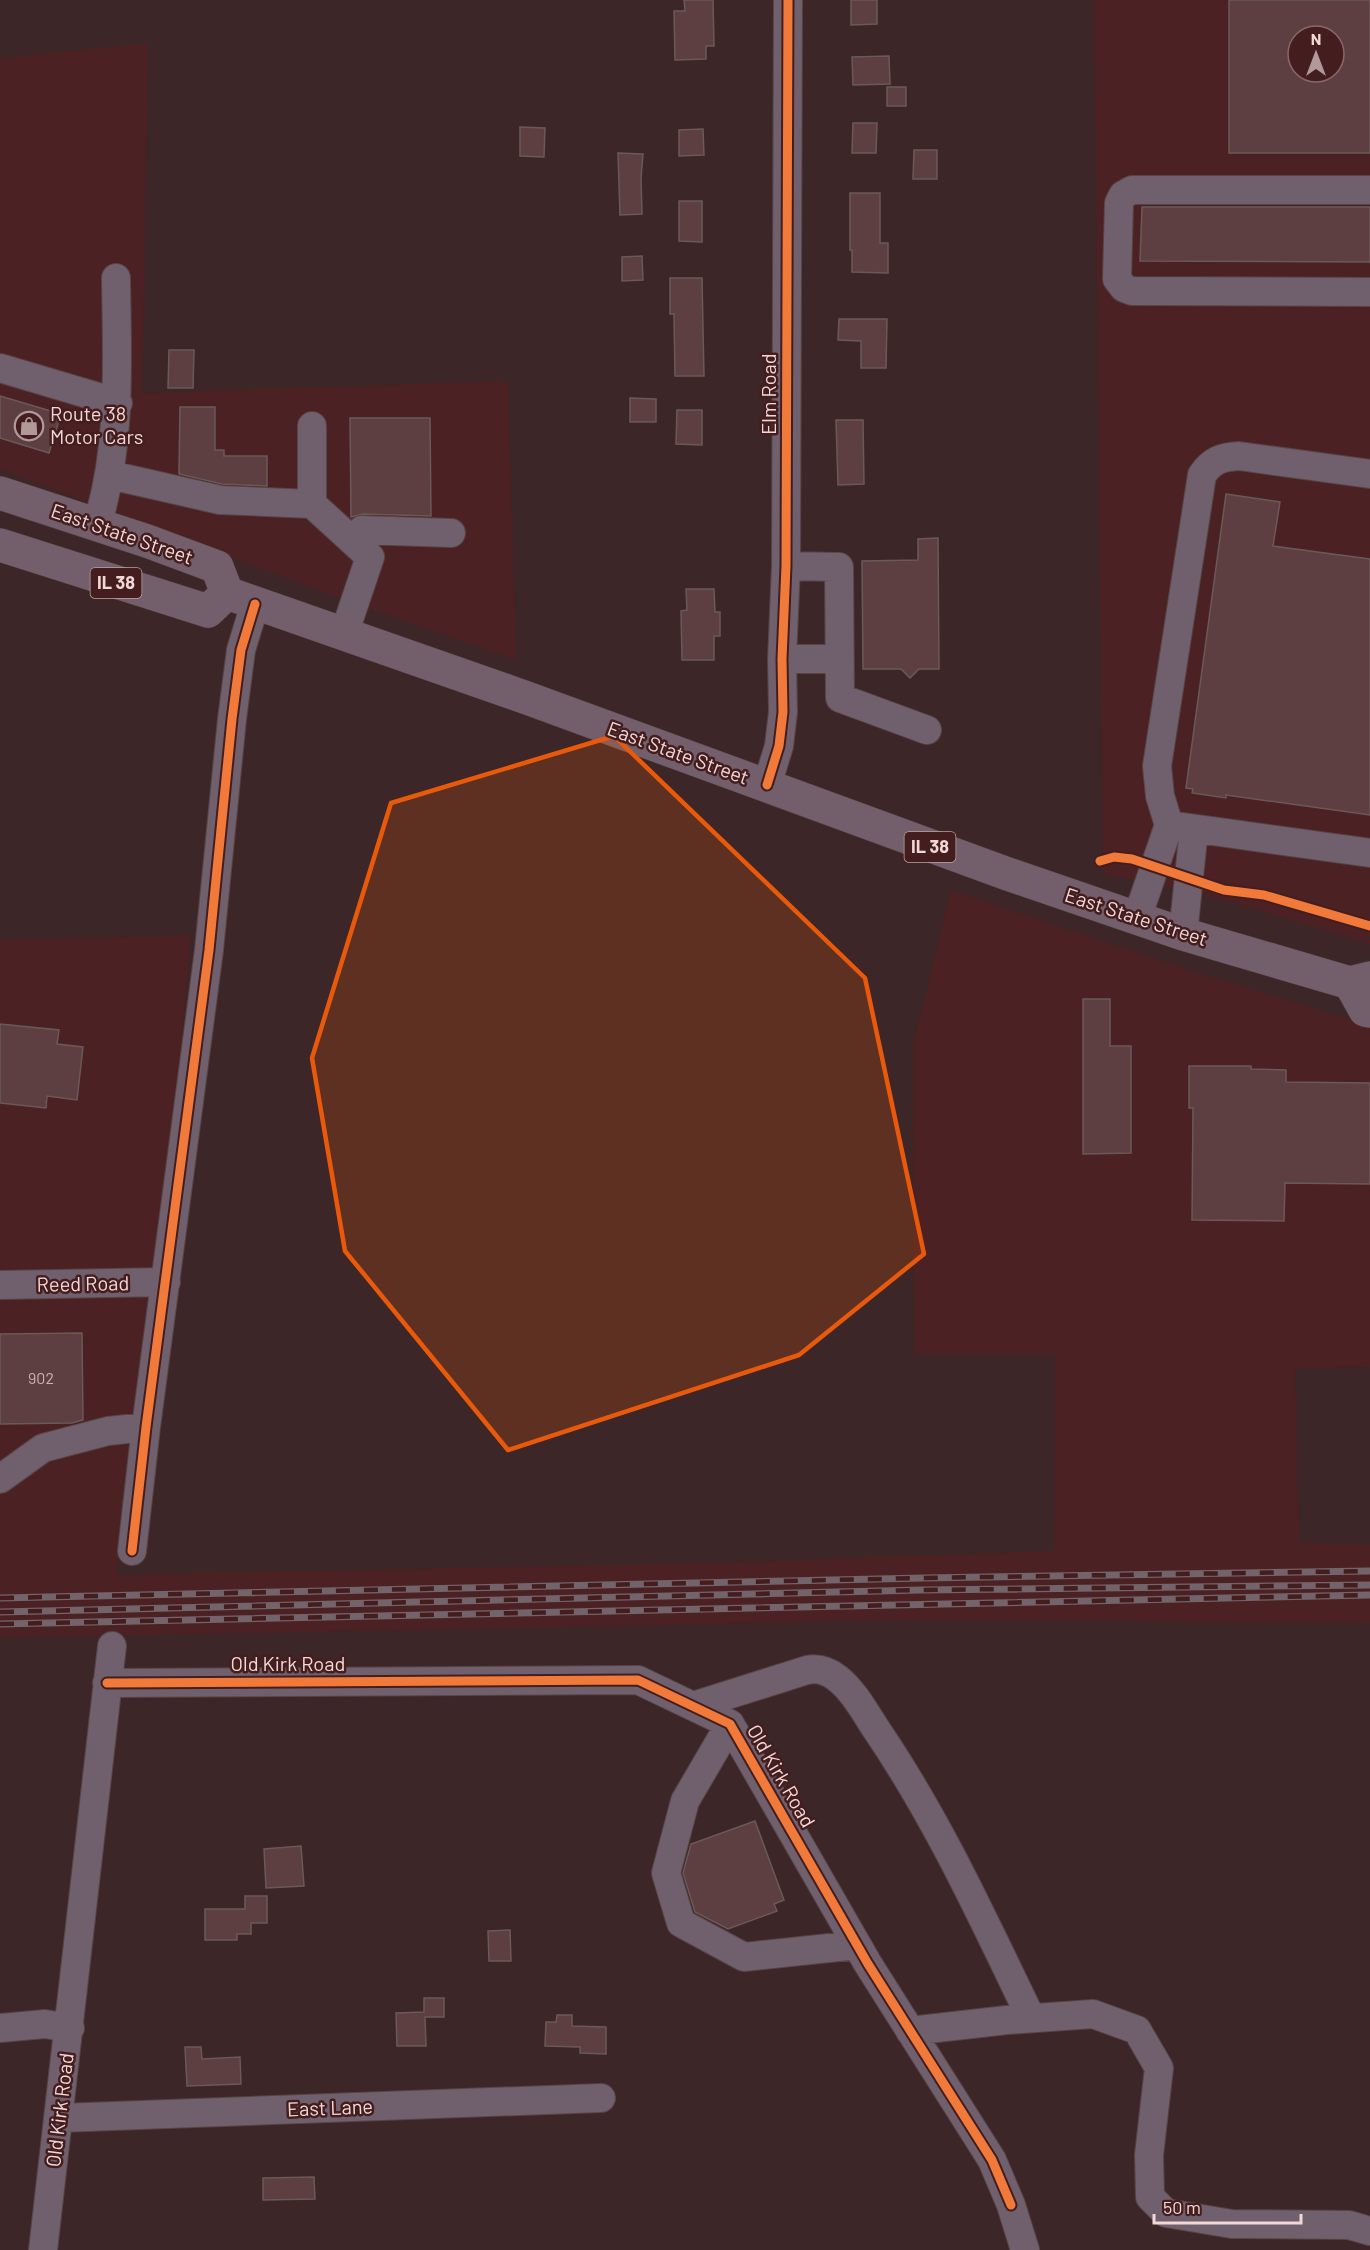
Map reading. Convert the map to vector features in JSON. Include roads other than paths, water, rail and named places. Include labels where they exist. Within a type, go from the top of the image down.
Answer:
[{"type":"main road","name":"East State Street","points":[[0,493],[218,567],[241,599],[767,785],[942,851],[1183,933],[1360,981]]},
{"type":"main road","name":"IL 38","points":[[0,545],[208,611],[241,599]]},
{"type":"main road","name":"IL 38","points":[[1360,981],[1365,1010],[1370,1011]]},
{"type":"street","name":"Elm Road","points":[[767,785],[779,746],[783,712],[782,659],[786,566],[788,0]]},
{"type":"street","points":[[1370,190],[1132,190],[1123,195],[1119,203],[1117,279],[1124,288],[1132,291],[1370,292]]},
{"type":"street","points":[[97,525],[110,475],[118,403],[116,278]]},
{"type":"street","points":[[0,368],[118,403]]},
{"type":"street","points":[[312,426],[312,504]]},
{"type":"street","points":[[1183,933],[1182,827],[1160,796],[1157,766],[1202,475],[1208,465],[1221,457],[1239,456],[1370,474]]},
{"type":"street","points":[[110,475],[220,500],[312,504],[370,557],[344,634]]},
{"type":"street","points":[[353,541],[362,530],[451,533]]},
{"type":"street","points":[[786,566],[839,567],[840,698],[927,730]]},
{"type":"street","points":[[132,1551],[146,1427],[209,950],[241,650],[241,599]]},
{"type":"street","points":[[782,659],[839,659]]},
{"type":"street","points":[[1182,827],[1370,853]]},
{"type":"street","points":[[1137,918],[1182,827]]},
{"type":"street","name":"Reed Road","points":[[0,1285],[166,1282]]},
{"type":"street","points":[[0,1479],[43,1448],[108,1431],[146,1427]]},
{"type":"street","name":"Old Kirk Road","points":[[43,2250],[60,2118],[112,1646]]},
{"type":"street","points":[[693,1706],[807,1670],[826,1672],[837,1678],[851,1692],[904,1770],[977,1908],[1031,2018]]},
{"type":"street","name":"Old Kirk Road","points":[[107,1683],[638,1680],[730,1724],[857,1945],[992,2160],[1011,2205],[1025,2250]]},
{"type":"street","points":[[730,1724],[685,1801],[666,1873],[681,1923],[744,1957],[857,1945]]},
{"type":"street","points":[[910,2031],[1031,2018],[1094,2014],[1137,2030],[1159,2068],[1149,2155],[1150,2197],[1166,2213],[1232,2224],[1349,2225],[1370,2230]]},
{"type":"street","points":[[0,2028],[45,2024],[70,2028]]},
{"type":"street","name":"East Lane","points":[[60,2118],[601,2098]]},
{"type":"railway","points":[[0,1598],[1370,1571]]},
{"type":"railway","points":[[0,1612],[921,1590],[1370,1585]]},
{"type":"railway","points":[[0,1624],[1370,1595]]},
{"type":"place","name":"Route 38 Motor Cars","points":[[29,426]]}]
